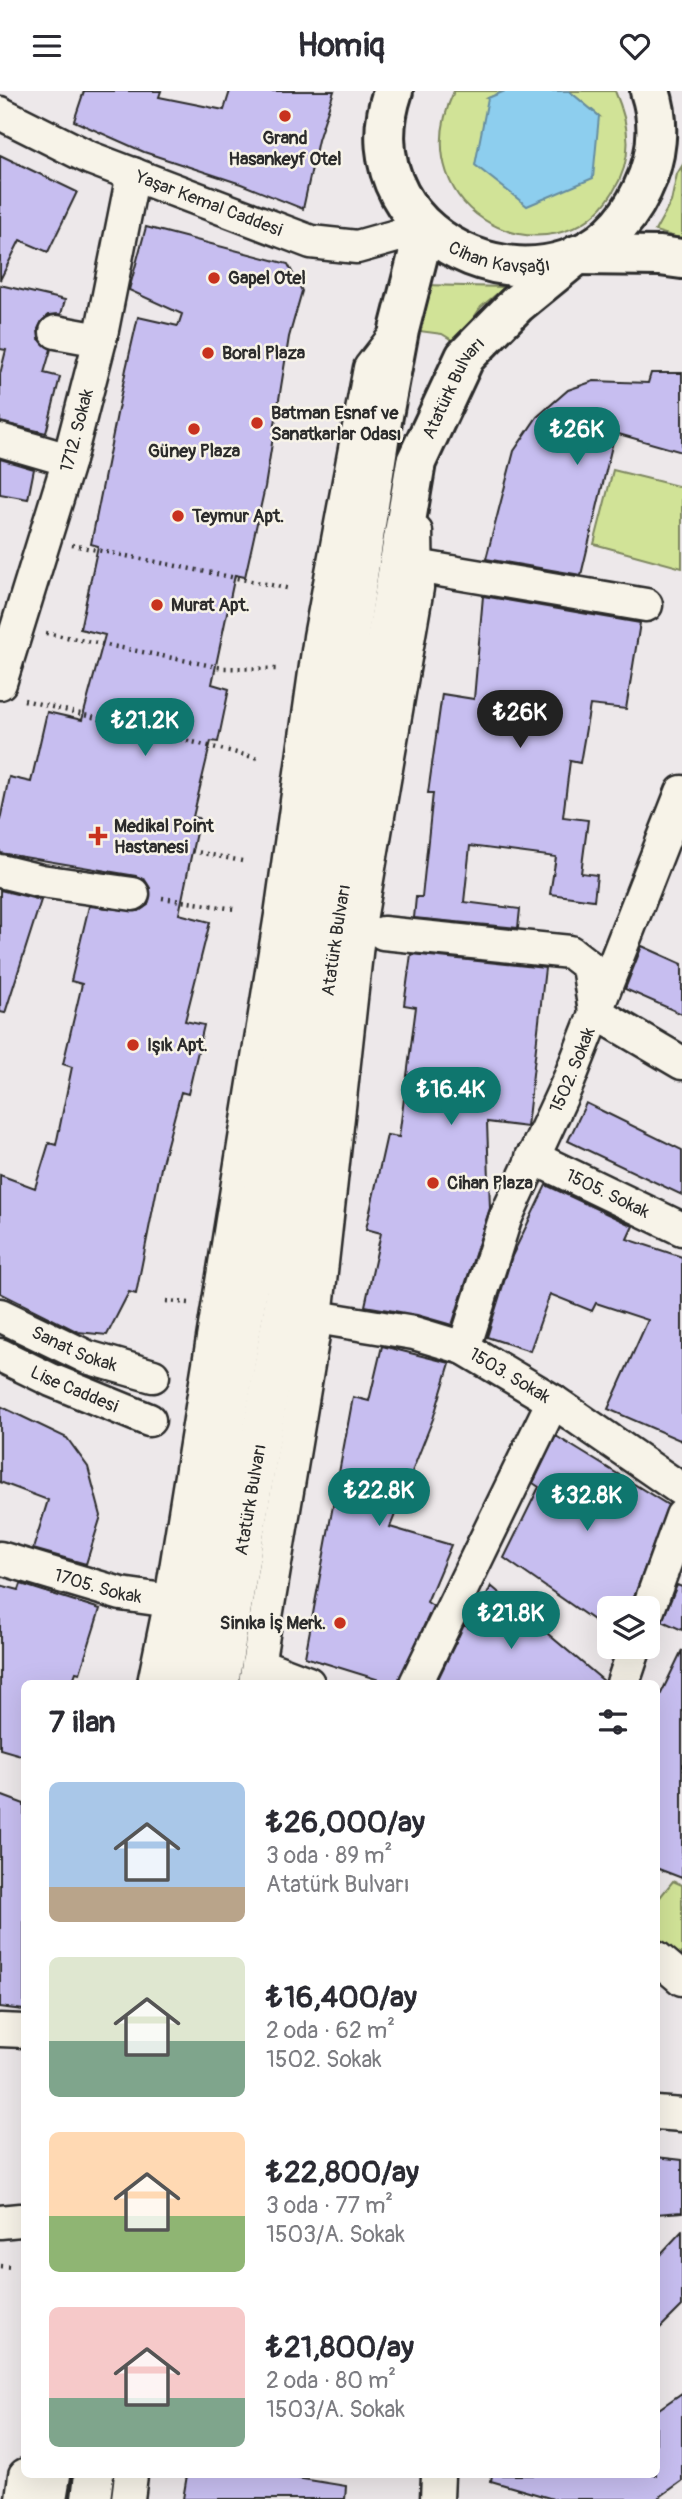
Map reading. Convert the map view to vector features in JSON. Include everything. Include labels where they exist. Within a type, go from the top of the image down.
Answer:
[{"type":"main road","name":"Cihan Kavşağı","points":[[393,91],[386,110],[386,153],[401,197],[425,228],[461,254],[489,264],[519,267],[548,265],[577,255],[610,235],[635,205],[652,170],[657,132],[650,91]]},
{"type":"main road","points":[[665,91],[682,109]]},
{"type":"main road","name":"Atatürk Bulvarı","points":[[182,1680],[184,1603],[245,1308],[333,723],[399,330],[425,228]]},
{"type":"main road","name":"Atatürk Bulvarı","points":[[220,1680],[282,1315],[340,910],[416,462],[465,357],[517,304],[577,255]]},
{"type":"main road","points":[[577,255],[660,256],[682,260]]},
{"type":"main road","points":[[47,2499],[50,2478]]},
{"type":"main road","points":[[92,2499],[94,2478]]},
{"type":"street","name":"Yaşar Kemal Caddesi","points":[[0,113],[90,157],[310,242],[357,247],[425,228]]},
{"type":"street","name":"1712. Sokak","points":[[6,690],[17,627],[69,460],[100,340],[133,174]]},
{"type":"street","points":[[56,332],[100,340]]},
{"type":"street","points":[[0,440],[69,460]]},
{"type":"street","points":[[291,1680],[256,1674],[316,1317],[359,926],[417,588],[416,462]]},
{"type":"street","points":[[416,566],[646,605]]},
{"type":"street","name":"1502. Sokak","points":[[464,1348],[505,1219],[569,1080],[682,792]]},
{"type":"street","points":[[0,871],[41,881],[133,894]]},
{"type":"street","points":[[383,933],[570,952],[588,966],[595,1012],[682,1063]]},
{"type":"street","name":"1505. Sokak","points":[[533,1157],[682,1229]]},
{"type":"street","name":"Sanat Sokak","points":[[0,1315],[87,1357],[153,1376]]},
{"type":"street","name":"1503. Sokak","points":[[316,1317],[414,1333],[464,1348],[553,1401],[682,1490]]},
{"type":"street","name":"Lise Caddesi","points":[[0,1355],[51,1380],[149,1420]]},
{"type":"street","points":[[417,1680],[553,1401]]},
{"type":"street","points":[[653,1596],[682,1516]]},
{"type":"street","name":"1705. Sokak","points":[[0,1558],[121,1594],[184,1603]]},
{"type":"street","points":[[156,1680],[184,1603]]},
{"type":"street","points":[[624,1680],[631,1659]]},
{"type":"street","points":[[660,1960],[682,1979]]},
{"type":"street","points":[[0,2030],[21,2031]]},
{"type":"street","points":[[660,2113],[682,2115]]},
{"type":"street","points":[[22,2499],[26,2478]]},
{"type":"street","points":[[128,2499],[131,2478]]},
{"type":"street","points":[[437,2499],[438,2478]]},
{"type":"path","points":[[44,539],[290,589]]},
{"type":"path","points":[[17,627],[223,668],[276,669]]},
{"type":"path","points":[[6,690],[261,759]]},
{"type":"path","points":[[192,851],[242,861]]},
{"type":"path","points":[[187,901],[234,909]]},
{"type":"path","points":[[0,2266],[13,2267]]},
{"type":"green space","points":[[454,91],[505,91],[488,98],[599,116],[569,91],[615,91],[624,117],[628,142],[624,167],[613,192],[587,220],[556,233],[523,234],[491,224],[464,203],[447,173],[442,135]]},
{"type":"green space","points":[[682,166],[682,239],[655,231],[671,202],[677,174]]},
{"type":"green space","points":[[424,285],[505,287],[481,307],[457,343],[442,334],[419,331]]},
{"type":"green space","points":[[613,470],[682,487],[682,568],[594,544]]},
{"type":"green space","points":[[673,1881],[682,1885],[682,1956],[660,1941],[660,1897]]},
{"type":"water","points":[[505,91],[569,91],[599,116],[593,178],[527,206],[475,165],[488,98]]},
{"type":"building","points":[[84,91],[161,91],[159,97],[224,110],[230,91],[334,91],[318,140],[303,209],[241,184],[144,152],[74,121]]},
{"type":"building","points":[[0,155],[77,192],[48,252],[20,240],[0,280]]},
{"type":"building","points":[[146,227],[288,264],[302,291],[289,337],[265,487],[245,577],[235,575],[212,684],[229,689],[218,742],[211,741],[193,817],[199,818],[179,914],[210,922],[185,1021],[204,1025],[188,1094],[181,1092],[162,1163],[136,1294],[129,1292],[107,1335],[78,1332],[0,1293],[0,1175],[35,1188],[49,1143],[56,1145],[72,1067],[63,1064],[82,984],[71,981],[89,906],[139,911],[148,905],[150,888],[145,880],[136,876],[0,853],[0,820],[9,777],[31,782],[47,712],[82,720],[105,635],[80,629],[98,546],[91,544],[138,317],[178,326],[182,314],[129,290]]},
{"type":"building","points":[[0,285],[65,300],[61,314],[49,315],[38,329],[39,339],[51,349],[44,373],[60,377],[46,433],[0,422],[0,374],[6,350],[0,349]]},
{"type":"building","points":[[651,373],[682,373],[682,452],[615,433],[581,575],[486,559],[514,451],[537,417],[568,390],[594,381],[648,383]]},
{"type":"building","points":[[0,459],[34,469],[28,499],[0,494]]},
{"type":"building","points":[[483,596],[640,623],[626,709],[590,705],[580,763],[570,761],[563,817],[588,820],[581,873],[597,875],[594,900],[550,894],[556,857],[470,846],[464,902],[520,909],[518,928],[414,918],[416,897],[422,897],[433,793],[428,793],[442,694],[474,699]]},
{"type":"building","points":[[0,890],[41,900],[5,1013],[0,1012]]},
{"type":"building","points":[[642,946],[682,964],[682,1014],[625,989]]},
{"type":"building","points":[[411,954],[545,968],[527,1127],[487,1122],[490,1208],[452,1325],[417,1315],[365,1306],[381,1233],[366,1229],[387,1135],[399,1137],[416,1007],[404,1005]]},
{"type":"building","points":[[586,1103],[682,1150],[682,1195],[568,1141]]},
{"type":"building","points":[[546,1185],[633,1226],[627,1239],[682,1257],[682,1441],[608,1409],[648,1320],[596,1303],[592,1311],[550,1294],[530,1351],[487,1337],[512,1256]]},
{"type":"building","points":[[382,1346],[450,1363],[433,1419],[390,1527],[451,1545],[427,1602],[433,1606],[399,1680],[379,1680],[305,1657],[353,1397],[369,1401]]},
{"type":"building","points":[[0,1406],[67,1438],[88,1467],[101,1516],[86,1564],[33,1549],[48,1500],[0,1482]]},
{"type":"building","points":[[556,1436],[668,1505],[634,1596],[597,1596],[597,1623],[504,1558],[539,1487],[533,1483]]},
{"type":"building","points":[[21,1584],[100,1609],[80,1673],[76,1672],[73,1680],[21,1680],[21,1755],[0,1749],[0,1585],[19,1590]]},
{"type":"building","points":[[677,1585],[682,1587],[682,1630],[662,1621]]},
{"type":"building","points":[[491,1586],[603,1680],[437,1680],[464,1625],[472,1630]]},
{"type":"building","points":[[682,1650],[682,1878],[660,1870],[660,1696]]},
{"type":"building","points":[[0,1795],[21,1803],[21,2010],[0,2007]]},
{"type":"building","points":[[660,2157],[682,2160],[682,2212],[660,2214]]},
{"type":"building","points":[[682,2231],[682,2306],[660,2328],[660,2255]]},
{"type":"building","points":[[682,2393],[682,2481],[657,2499],[553,2499],[491,2481],[492,2478],[660,2478],[660,2408]]},
{"type":"building","points":[[186,2478],[297,2478],[346,2486],[345,2499],[183,2499]]},
{"type":"place","name":"Grand Hasankeyf Otel","points":[[285,116]]},
{"type":"place","name":"Gapel Otel","points":[[214,278]]},
{"type":"place","name":"Boral Plaza","points":[[208,353]]},
{"type":"place","name":"Batman Esnaf ve Sanatkarlar Odası","points":[[257,423]]},
{"type":"place","name":"Güney Plaza","points":[[194,429]]},
{"type":"place","name":"Teymur Apt.","points":[[178,516]]},
{"type":"place","name":"Murat Apt.","points":[[157,605]]},
{"type":"place","name":"Medikal Point Hastanesi","points":[[98,836]]},
{"type":"place","name":"Işık Apt.","points":[[133,1045]]},
{"type":"place","name":"Cihan Plaza","points":[[433,1183]]},
{"type":"place","name":"Sinıka İş Merk.","points":[[340,1623]]}]
